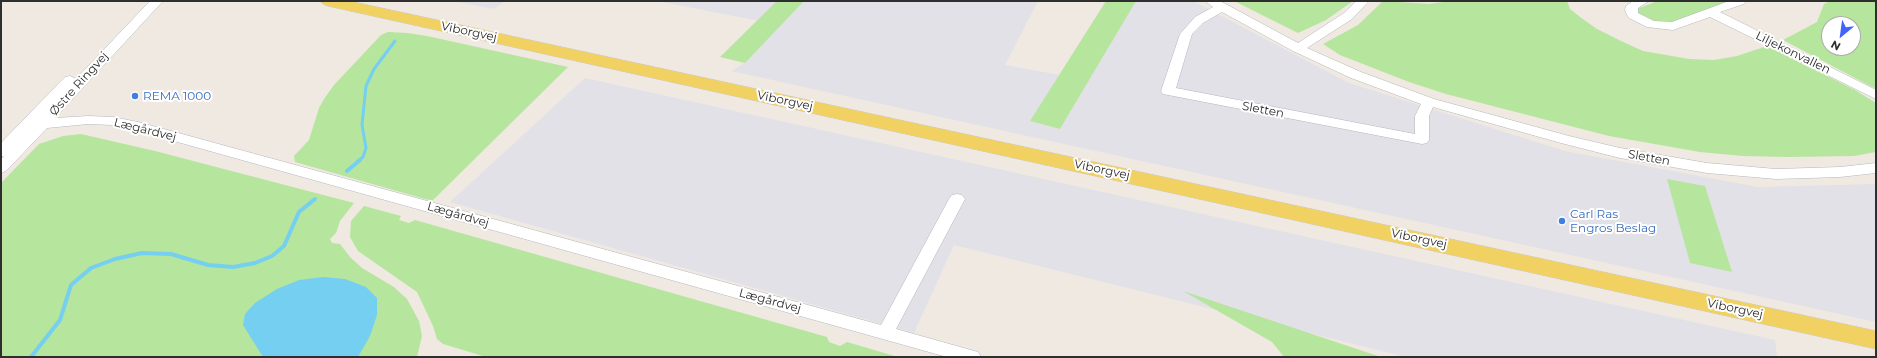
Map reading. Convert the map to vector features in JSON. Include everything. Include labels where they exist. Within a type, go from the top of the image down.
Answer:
[{"type":"main road","name":"Viborgvej","points":[[328,1],[1876,340]]},
{"type":"street","name":"Østre Ringvej","points":[[1,152],[148,1]]},
{"type":"street","name":"Østre Ringvej","points":[[1,168],[44,124],[88,73],[157,1]]},
{"type":"street","points":[[1298,48],[1348,16],[1364,1]]},
{"type":"street","points":[[1643,1],[1632,6],[1631,10],[1633,14],[1641,20],[1662,26],[1673,26],[1740,1]]},
{"type":"street","name":"Sletten","points":[[1429,102],[1422,116],[1422,140],[1168,91],[1186,34],[1193,25],[1216,4],[1298,48],[1356,75],[1429,102],[1501,123],[1620,153],[1708,168],[1776,174],[1840,172],[1876,168]]},
{"type":"street","name":"Liljekonvallen","points":[[1710,12],[1876,95]]},
{"type":"street","name":"Lægårdvej","points":[[26,125],[88,120],[113,121],[133,125],[972,357]]},
{"type":"street","points":[[885,333],[957,199]]},
{"type":"shaded area","points":[[454,1],[505,1],[494,9]]},
{"type":"shaded area","points":[[657,1],[1038,1],[1005,65],[1060,75],[1031,121],[1060,129],[1135,1],[1193,1],[1349,83],[1565,151],[1758,187],[1876,184],[1876,322],[731,71],[745,63],[775,24]]},
{"type":"shaded area","points":[[585,78],[1775,340],[1777,357],[1406,357],[954,245],[914,333],[450,202]]},
{"type":"green space","points":[[777,1],[804,1],[745,63],[720,57]]},
{"type":"green space","points":[[1106,1],[1136,1],[1060,129],[1030,121]]},
{"type":"green space","points":[[1234,1],[1353,1],[1326,20],[1298,33]]},
{"type":"green space","points":[[1383,1],[1429,4],[1451,1],[1567,1],[1570,9],[1580,17],[1597,29],[1621,41],[1643,51],[1689,59],[1714,60],[1737,56],[1767,46],[1855,90],[1876,103],[1876,152],[1854,156],[1743,156],[1700,152],[1609,136],[1446,94],[1409,82],[1340,55],[1323,44],[1358,25]]},
{"type":"green space","points":[[1658,1],[1731,1],[1675,22],[1652,22],[1639,15],[1637,11],[1639,8]]},
{"type":"green space","points":[[1830,1],[1876,1],[1876,89],[1783,40],[1817,22],[1824,4]]},
{"type":"green space","points":[[388,32],[427,36],[568,67],[432,201],[295,162],[294,156],[309,140],[319,108],[334,85],[381,35]]},
{"type":"green space","points":[[81,134],[155,151],[354,203],[340,221],[336,233],[330,239],[332,243],[340,244],[350,257],[362,268],[394,287],[407,299],[419,321],[422,336],[417,357],[1,357],[1,183],[39,144],[63,136]]},
{"type":"green space","points":[[1667,179],[1705,186],[1732,272],[1690,263]]},
{"type":"green space","points":[[364,206],[401,216],[399,220],[409,223],[415,220],[827,337],[829,342],[840,346],[847,342],[898,357],[486,357],[443,344],[437,339],[433,326],[417,292],[358,251],[350,237],[351,221]]},
{"type":"green space","points":[[1183,291],[1378,356],[1406,357],[1284,357],[1272,342]]},
{"type":"water","points":[[323,277],[345,279],[366,287],[377,298],[377,315],[370,336],[358,357],[263,357],[243,325],[245,314],[255,303],[277,289],[299,280]]},
{"type":"waterway","points":[[358,161],[363,157],[366,148],[362,125],[366,86],[374,69],[395,41]]},
{"type":"waterway","points":[[347,171],[360,160]]},
{"type":"waterway","points":[[31,357],[60,320],[71,285],[91,268],[115,259],[142,253],[171,254],[208,265],[233,267],[255,263],[272,256],[284,246],[299,212],[315,199]]},
{"type":"place","name":"REMA 1000","points":[[135,96]]},
{"type":"place","name":"Carl Ras Engros Beslag","points":[[1562,221]]}]
